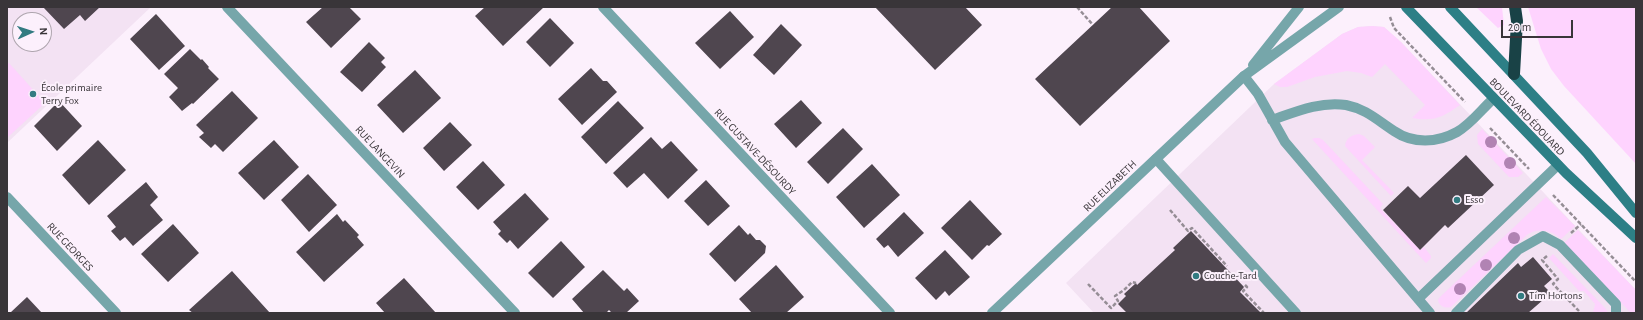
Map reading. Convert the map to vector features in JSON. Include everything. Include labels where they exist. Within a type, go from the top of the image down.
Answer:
[{"type":"highway","points":[[1514,74],[1517,22],[1515,7]]},
{"type":"street","name":"RUE LANGEVIN","points":[[227,7],[515,313]]},
{"type":"street","name":"RUE GUSTAVE-DÉSOURDY","points":[[602,7],[890,313]]},
{"type":"street","name":"RUE ELIZABETH","points":[[1244,76],[1299,7]]},
{"type":"street","name":"RUE ELIZABETH","points":[[992,313],[1244,76],[1339,7]]},
{"type":"street","name":"BOULEVARD ÉDOUARD","points":[[1406,7],[1558,166],[1636,238]]},
{"type":"street","name":"BOULEVARD ÉDOUARD","points":[[1450,7],[1587,153],[1636,212]]},
{"type":"street","points":[[1244,76],[1258,94],[1285,142],[1430,313]]},
{"type":"street","points":[[1272,120],[1318,105],[1345,105],[1370,114],[1400,135],[1410,140],[1433,140],[1456,132],[1465,126],[1493,98]]},
{"type":"street","points":[[1156,159],[1296,313]]},
{"type":"street","points":[[1418,300],[1558,166]]},
{"type":"street","name":"RUE GEORGES","points":[[7,197],[116,313]]},
{"type":"street","points":[[1456,313],[1518,250],[1543,236],[1560,245],[1616,304],[1616,313]]},
{"type":"path","points":[[1077,7],[1093,25]]},
{"type":"path","points":[[1394,28],[1463,100]]},
{"type":"path","points":[[1487,125],[1528,168]]},
{"type":"path","points":[[1552,193],[1636,282]]},
{"type":"path","points":[[1170,210],[1188,231],[1192,228],[1232,271]]},
{"type":"path","points":[[1551,252],[1542,260],[1558,279],[1553,284],[1579,311]]},
{"type":"path","points":[[1088,284],[1111,308],[1118,301],[1115,296],[1132,282],[1136,283]]},
{"type":"path","points":[[1242,282],[1247,287],[1244,291]]},
{"type":"path","points":[[1244,291],[1249,291]]},
{"type":"path","points":[[1244,291],[1264,313]]},
{"type":"shaded area","name":"École primaire Terry Fox","points":[[7,7],[151,7],[7,143]]},
{"type":"shaded area","points":[[1476,7],[1502,7],[1504,25],[1498,28]]},
{"type":"shaded area","points":[[1528,7],[1636,7],[1636,164],[1564,86],[1551,69],[1541,49]]},
{"type":"shaded area","points":[[1358,27],[1384,27],[1401,42],[1636,290],[1636,313],[1094,313],[1066,283],[1274,84],[1342,34]]},
{"type":"shaded area","points":[[1358,27],[1384,27],[1401,42],[1460,105],[1438,118],[1412,118],[1425,105],[1385,64],[1372,77],[1361,73],[1347,71],[1315,77],[1287,87],[1280,87],[1274,84],[1342,34]]},
{"type":"shaded area","points":[[7,63],[9,63],[45,103],[7,138]]},
{"type":"shaded area","points":[[1482,129],[1523,173],[1518,177],[1509,177],[1478,144],[1477,135]]},
{"type":"shaded area","points":[[1359,134],[1364,136],[1375,147],[1362,160],[1394,193],[1391,196],[1345,146],[1349,137]]},
{"type":"shaded area","points":[[1315,138],[1323,140],[1383,204],[1380,208],[1420,250],[1424,247],[1431,256],[1426,263],[1312,139]]},
{"type":"shaded area","points":[[1546,197],[1575,226],[1561,239],[1545,231],[1537,231],[1528,234],[1451,307],[1447,308],[1441,305],[1438,300],[1440,297]]},
{"type":"shaded area","points":[[1578,230],[1636,290],[1636,313],[1631,313],[1564,243]]},
{"type":"shaded area","points":[[1553,254],[1606,309],[1608,313],[1593,313],[1595,304],[1584,291],[1579,291],[1549,258]]},
{"type":"building","points":[[43,7],[100,7],[85,21],[80,15],[64,29],[52,16],[52,12],[48,12]]},
{"type":"building","points":[[323,7],[349,7],[361,19],[331,48],[306,22]]},
{"type":"building","points":[[485,7],[544,7],[503,46],[475,16]]},
{"type":"building","points":[[875,7],[965,7],[982,25],[935,70]]},
{"type":"building","points":[[1112,7],[1139,7],[1170,41],[1080,126],[1035,79]]},
{"type":"building","points":[[730,11],[754,37],[720,69],[695,43]]},
{"type":"building","points":[[156,14],[185,46],[159,70],[130,39]]},
{"type":"building","points":[[550,18],[574,43],[550,67],[526,42]]},
{"type":"building","points":[[781,24],[802,45],[774,75],[753,55]]},
{"type":"building","points":[[369,42],[385,58],[381,62],[386,67],[362,92],[340,72]]},
{"type":"building","points":[[190,49],[201,60],[202,59],[209,67],[208,68],[219,79],[193,104],[192,103],[182,111],[169,97],[178,88],[164,74]]},
{"type":"building","points":[[591,68],[603,81],[607,81],[617,92],[582,125],[558,99]]},
{"type":"building","points":[[415,70],[441,98],[403,133],[377,105]]},
{"type":"building","points":[[232,91],[258,118],[223,152],[215,144],[211,148],[199,137],[204,133],[196,125]]},
{"type":"building","points":[[801,100],[822,123],[796,148],[774,124]]},
{"type":"building","points":[[59,101],[82,126],[57,151],[34,126]]},
{"type":"building","points":[[618,101],[644,128],[606,164],[581,137]]},
{"type":"building","points":[[450,122],[472,145],[444,171],[423,148]]},
{"type":"building","points":[[843,128],[863,149],[828,184],[807,162]]},
{"type":"building","points":[[651,137],[662,149],[671,141],[698,170],[668,199],[644,173],[627,188],[613,173]]},
{"type":"building","points":[[98,140],[126,170],[89,205],[62,175]]},
{"type":"building","points":[[274,140],[299,167],[264,200],[238,173]]},
{"type":"building","points":[[1466,155],[1494,185],[1448,228],[1445,225],[1420,250],[1383,210],[1408,186],[1420,198]]},
{"type":"building","points":[[483,161],[505,185],[478,210],[456,187]]},
{"type":"building","points":[[872,164],[900,195],[864,228],[836,197]]},
{"type":"building","points":[[308,174],[337,205],[309,232],[281,200]]},
{"type":"building","points":[[706,180],[730,206],[708,226],[684,201]]},
{"type":"building","points":[[146,182],[158,197],[150,205],[163,220],[133,246],[125,237],[120,241],[111,231],[116,227],[107,216]]},
{"type":"building","points":[[525,193],[549,219],[518,249],[510,240],[507,243],[498,234],[501,231],[493,222]]},
{"type":"building","points":[[970,200],[1002,234],[989,246],[987,245],[972,260],[941,228]]},
{"type":"building","points":[[904,212],[924,233],[898,257],[888,245],[884,248],[876,239]]},
{"type":"building","points":[[337,214],[343,222],[345,220],[359,235],[357,237],[364,245],[324,282],[296,252]]},
{"type":"building","points":[[173,224],[199,253],[168,282],[141,254]]},
{"type":"building","points":[[739,225],[748,235],[750,233],[756,240],[760,240],[766,246],[765,253],[735,282],[709,254]]},
{"type":"building","points":[[1191,231],[1244,287],[1240,292],[1261,313],[1127,313],[1118,304],[1126,296],[1124,294],[1136,283],[1137,285],[1175,250],[1173,248]]},
{"type":"building","points":[[561,241],[585,267],[553,298],[528,273]]},
{"type":"building","points":[[945,250],[970,277],[949,296],[945,291],[936,300],[915,278]]},
{"type":"building","points":[[1533,257],[1552,279],[1544,286],[1551,293],[1528,313],[1466,313],[1518,263],[1521,267]]},
{"type":"building","points":[[776,265],[804,297],[786,313],[752,313],[739,299]]},
{"type":"building","points":[[603,270],[624,291],[627,288],[639,301],[626,313],[612,313],[609,310],[606,313],[584,313],[572,299]]},
{"type":"building","points":[[232,271],[270,313],[193,313],[189,310]]},
{"type":"building","points":[[404,278],[436,313],[385,313],[376,303]]},
{"type":"building","points":[[27,297],[42,313],[10,313]]},
{"type":"place","name":"École primaire Terry Fox","points":[[33,94]]},
{"type":"place","name":"Esso","points":[[1457,200]]},
{"type":"place","name":"Couche-Tard","points":[[1196,276]]},
{"type":"place","name":"Tim Hortons","points":[[1521,296]]}]
